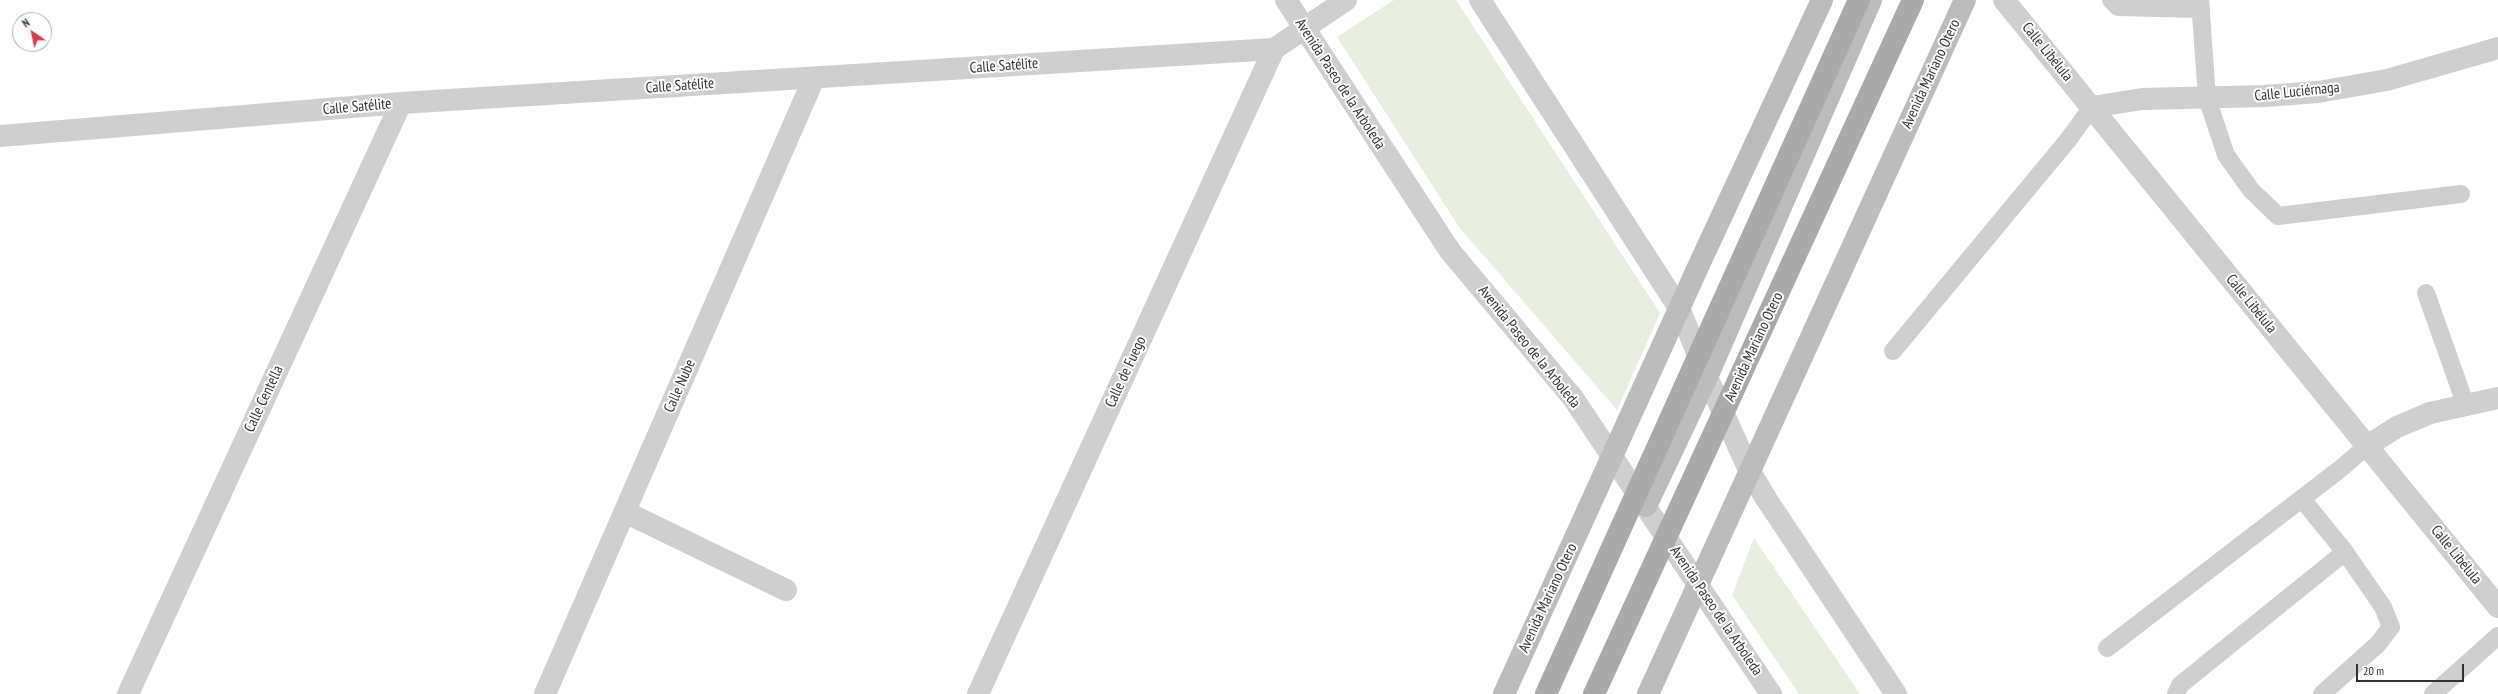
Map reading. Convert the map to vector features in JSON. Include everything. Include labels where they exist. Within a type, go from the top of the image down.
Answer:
[{"type":"main road","name":"Avenida Mariano Otero","points":[[1504,694],[1679,308],[1822,0]]},
{"type":"main road","points":[[1546,694],[1859,0]]},
{"type":"main road","points":[[1646,506],[1707,377],[1871,0]]},
{"type":"main road","name":"Avenida Mariano Otero","points":[[1594,694],[1913,0]]},
{"type":"main road","name":"Avenida Mariano Otero","points":[[1648,694],[1965,0]]},
{"type":"street","name":"Avenida Paseo de la Arboleda","points":[[1286,0],[1450,251],[1573,398],[1772,694]]},
{"type":"street","points":[[1274,49],[1346,0]]},
{"type":"street","points":[[1480,0],[1679,308],[1707,377],[1750,470],[1767,500],[1896,694]]},
{"type":"street","name":"Calle Libélula","points":[[2004,0],[2498,607]]},
{"type":"street","name":"Calle Luciérnaga","points":[[2092,107],[2142,99],[2207,98],[2318,92],[2387,80],[2498,48]]},
{"type":"street","name":"Calle Satélite","points":[[0,136],[401,103],[1274,49]]},
{"type":"street","name":"Calle de Fuego","points":[[978,694],[1274,49]]},
{"type":"street","name":"Calle Nube","points":[[545,694],[814,78]]},
{"type":"street","name":"Calle Centella","points":[[128,694],[401,103]]},
{"type":"street","points":[[2367,446],[2397,427],[2430,413],[2498,398]]},
{"type":"street","points":[[625,512],[786,590]]},
{"type":"lane","points":[[2111,0],[2118,7],[2200,5],[2207,98],[2226,155],[2251,190],[2278,216],[2461,194]]},
{"type":"lane","points":[[1893,351],[2068,140],[2092,107]]},
{"type":"lane","points":[[2426,293],[2466,406]]},
{"type":"lane","points":[[2107,648],[2302,499],[2367,446]]},
{"type":"lane","points":[[2302,499],[2345,552],[2383,607],[2391,627],[2378,644],[2322,694]]},
{"type":"lane","points":[[2176,694],[2180,685],[2345,552]]},
{"type":"lane","points":[[2433,694],[2498,636]]},
{"type":"shaded area","points":[[1394,0],[1456,0],[1660,313],[1617,410],[1459,227],[1337,37]]},
{"type":"shaded area","points":[[1754,538],[1860,694],[1799,694],[1732,595]]}]
